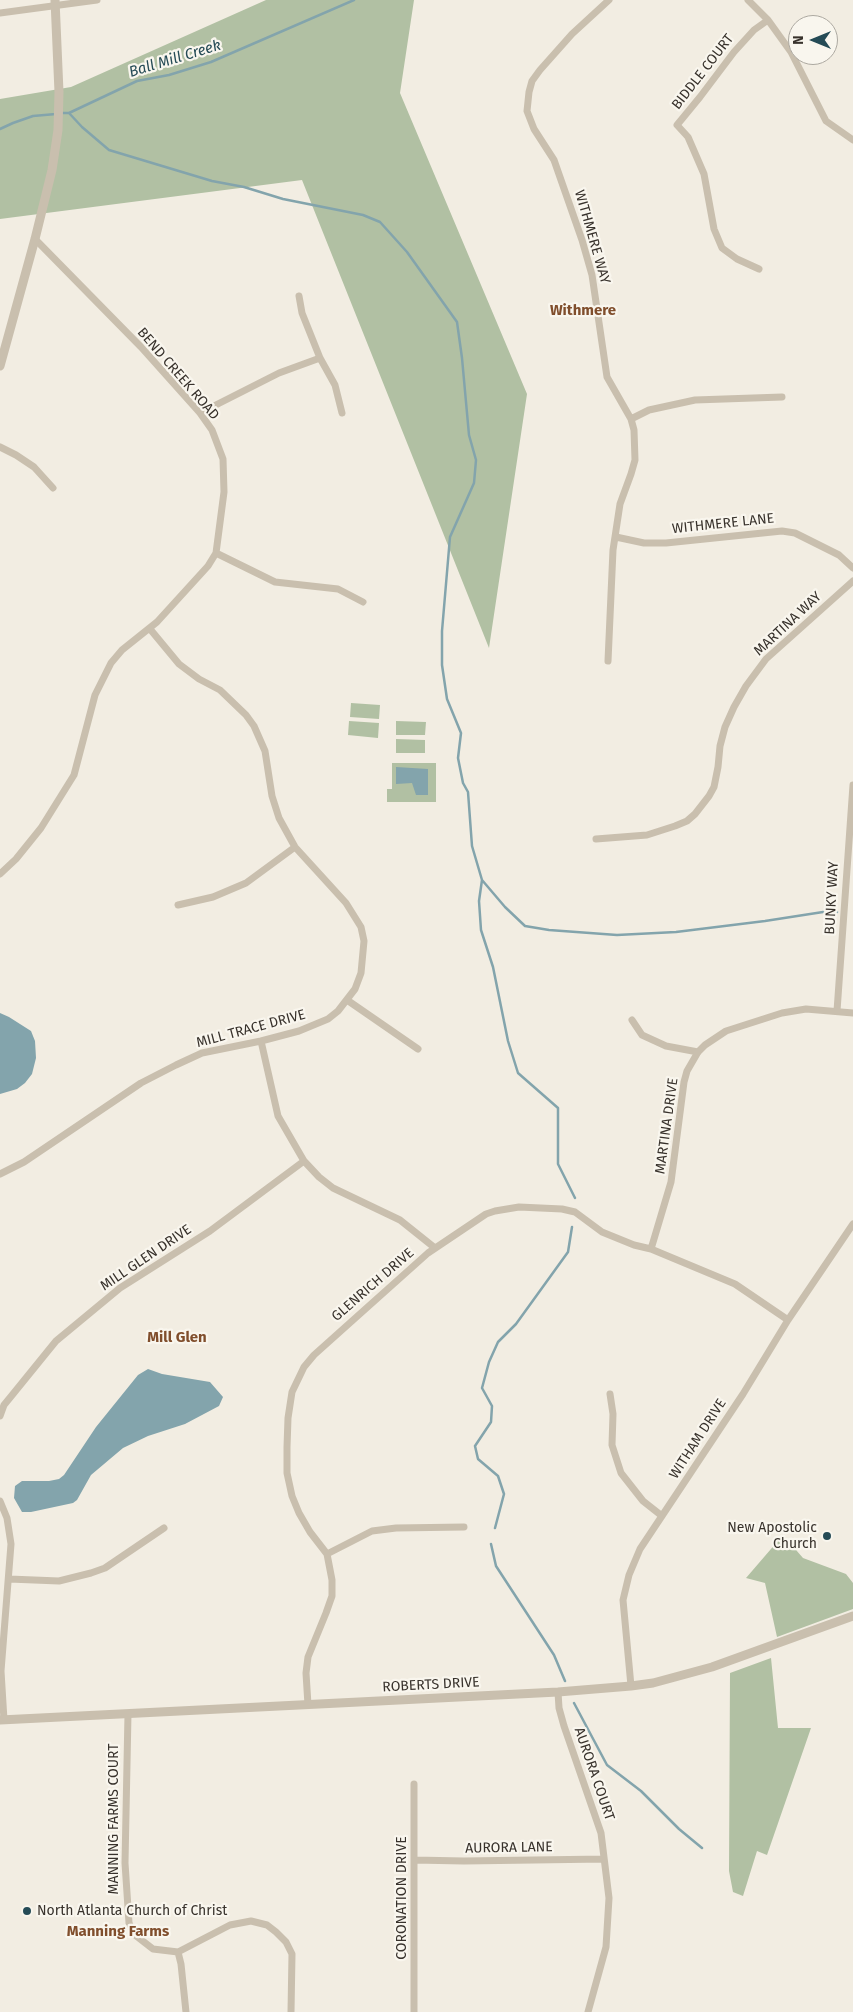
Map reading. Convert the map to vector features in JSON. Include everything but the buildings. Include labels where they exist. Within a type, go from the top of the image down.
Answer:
[{"type":"street","points":[[0,13],[55,3],[97,0]]},
{"type":"street","name":"WITHMERE WAY","points":[[608,662],[613,550],[620,504],[632,474],[636,445],[631,419],[607,377],[592,275],[582,240],[554,160],[534,129],[527,111],[530,86],[540,70],[572,34],[609,0]]},
{"type":"street","points":[[748,0],[768,20],[791,52],[826,121],[853,140]]},
{"type":"street","points":[[0,366],[52,170],[58,130],[59,92],[55,3]]},
{"type":"street","name":"BIDDLE COURT","points":[[759,269],[737,259],[722,248],[714,229],[704,174],[688,137],[677,125],[734,52],[754,30],[768,20]]},
{"type":"street","name":"BEND CREEK ROAD","points":[[0,874],[29,844],[66,790],[76,767],[95,695],[111,663],[122,650],[150,629],[192,586],[216,553],[224,492],[223,459],[212,430],[200,413],[140,347],[35,239]]},
{"type":"street","points":[[299,296],[302,312],[320,358],[335,385],[342,412]]},
{"type":"street","points":[[200,413],[279,373],[320,358]]},
{"type":"street","points":[[631,419],[650,410],[694,400],[782,398]]},
{"type":"street","points":[[0,447],[34,467],[53,488]]},
{"type":"street","name":"WITHMERE LANE","points":[[616,537],[644,543],[666,543],[782,531],[795,533],[839,555],[853,568]]},
{"type":"street","points":[[216,553],[275,582],[338,589],[363,602]]},
{"type":"street","name":"MARTINA WAY","points":[[596,839],[647,834],[687,821],[695,814],[710,796],[714,787],[720,746],[726,727],[734,707],[746,686],[766,659],[853,581]]},
{"type":"street","name":"MILL TRACE DRIVE","points":[[0,1174],[24,1162],[141,1083],[176,1065],[202,1053],[300,1031],[328,1019],[338,1011],[356,990],[363,965],[364,941],[361,927],[346,903],[296,847],[275,810],[265,751],[254,726],[246,715],[220,690],[199,679],[178,664],[150,629]]},
{"type":"street","name":"BUNKY WAY","points":[[837,1011],[853,785]]},
{"type":"street","points":[[178,905],[213,897],[246,883],[296,847]]},
{"type":"street","points":[[347,1000],[418,1049]]},
{"type":"street","name":"MARTINA DRIVE","points":[[651,1249],[672,1182],[684,1082],[687,1072],[698,1052],[726,1031],[764,1018],[806,1009],[853,1013]]},
{"type":"street","points":[[632,1020],[642,1035],[666,1046],[698,1052]]},
{"type":"street","points":[[260,1041],[278,1116],[304,1161],[319,1177],[334,1188],[347,1196],[400,1220],[435,1248]]},
{"type":"street","name":"MILL GLEN DRIVE","points":[[0,1416],[2,1404],[56,1341],[120,1288],[210,1231],[304,1161]]},
{"type":"street","name":"GLENRICH DRIVE","points":[[308,1705],[306,1673],[308,1657],[332,1596],[331,1568],[327,1554],[310,1532],[292,1496],[287,1473],[286,1447],[292,1392],[304,1367],[314,1355],[435,1248],[495,1210],[519,1207],[550,1207],[574,1212],[602,1232],[634,1245],[651,1249],[736,1284],[788,1320]]},
{"type":"street","name":"WITHAM DRIVE","points":[[630,1686],[623,1610],[624,1594],[629,1575],[640,1549],[743,1394],[788,1320],[853,1224]]},
{"type":"street","points":[[610,1394],[613,1414],[612,1445],[621,1473],[643,1501],[662,1516]]},
{"type":"street","points":[[0,1501],[7,1518],[11,1544],[1,1671],[2,1720]]},
{"type":"street","points":[[327,1554],[372,1531],[396,1528],[464,1527]]},
{"type":"street","points":[[8,1579],[60,1580],[91,1573],[105,1568],[164,1528]]},
{"type":"street","name":"ROBERTS DRIVE","points":[[2,1720],[558,1692],[630,1686],[712,1668],[853,1616]]},
{"type":"street","name":"AURORA COURT","points":[[558,1692],[559,1708],[564,1726],[601,1833],[609,1898],[607,1938],[599,1976],[588,2012]]},
{"type":"street","name":"MANNING FARMS COURT","points":[[128,1714],[125,1863],[129,1923],[134,1935],[153,1949],[178,1952]]},
{"type":"street","name":"CORONATION DRIVE","points":[[414,1784],[414,2012]]},
{"type":"street","name":"AURORA LANE","points":[[414,1860],[604,1859]]},
{"type":"street","points":[[186,2012],[178,1952],[230,1925],[251,1921],[267,1925],[286,1942],[292,1954],[291,2012]]},
{"type":"green space","points":[[266,0],[414,0],[400,93],[527,394],[489,648],[302,180],[0,219],[0,99],[71,87]]},
{"type":"green space","points":[[351,703],[380,705],[379,719],[350,717]]},
{"type":"green space","points":[[349,721],[379,723],[378,738],[348,735]]},
{"type":"green space","points":[[396,721],[426,722],[425,735],[396,735]]},
{"type":"green space","points":[[396,739],[425,740],[425,753],[396,753]]},
{"type":"green space","points":[[392,763],[436,763],[436,802],[387,802],[387,789],[392,789]]},
{"type":"green space","points":[[783,1535],[803,1558],[846,1574],[853,1583],[853,1609],[777,1637],[765,1583],[746,1578]]},
{"type":"green space","points":[[771,1658],[778,1728],[811,1728],[767,1855],[757,1851],[743,1896],[733,1892],[729,1871],[730,1673]]},
{"type":"water","points":[[396,767],[428,769],[428,795],[416,795],[412,783],[396,784]]},
{"type":"water","points":[[0,1013],[31,1031],[35,1041],[36,1058],[32,1074],[25,1083],[17,1089],[0,1094]]},
{"type":"water","points":[[148,1369],[162,1374],[210,1382],[223,1397],[219,1406],[185,1424],[148,1436],[123,1448],[91,1475],[77,1500],[73,1503],[31,1512],[22,1512],[14,1498],[15,1486],[22,1481],[49,1481],[59,1479],[64,1475],[96,1427],[138,1375]]},
{"type":"waterway","name":"Ball Mill Creek","points":[[61,113],[69,113],[137,81],[169,75],[211,62],[354,0]]},
{"type":"waterway","points":[[69,113],[109,150],[212,181],[244,187],[283,199],[363,215],[380,222],[407,252],[457,322],[469,435],[476,460],[474,483],[450,537],[442,631],[442,665],[447,699],[461,733],[458,758],[463,783],[468,792],[472,846],[482,880],[505,907],[525,926],[549,930],[617,935],[676,932],[823,912],[837,912]]},
{"type":"waterway","name":"Ball Mill Creek","points":[[0,129],[33,116],[56,114]]},
{"type":"waterway","points":[[482,880],[479,901],[481,930],[493,967],[508,1041],[518,1073],[558,1108],[558,1164],[575,1198]]},
{"type":"waterway","points":[[495,1528],[504,1494],[498,1476],[478,1459],[475,1446],[491,1422],[492,1406],[482,1388],[489,1362],[498,1342],[516,1324],[568,1252],[572,1227]]},
{"type":"waterway","points":[[491,1544],[496,1566],[554,1655],[565,1681]]},
{"type":"waterway","points":[[574,1703],[607,1765],[641,1791],[679,1829],[702,1848]]},
{"type":"place","name":"New Apostolic Church","points":[[827,1536]]},
{"type":"place","name":"North Atlanta Church of Christ","points":[[27,1911]]},
{"type":"district","name":"Withmere","points":[[583,311]]},
{"type":"district","name":"Mill Glen","points":[[177,1338]]},
{"type":"district","name":"Manning Farms","points":[[118,1932]]}]
